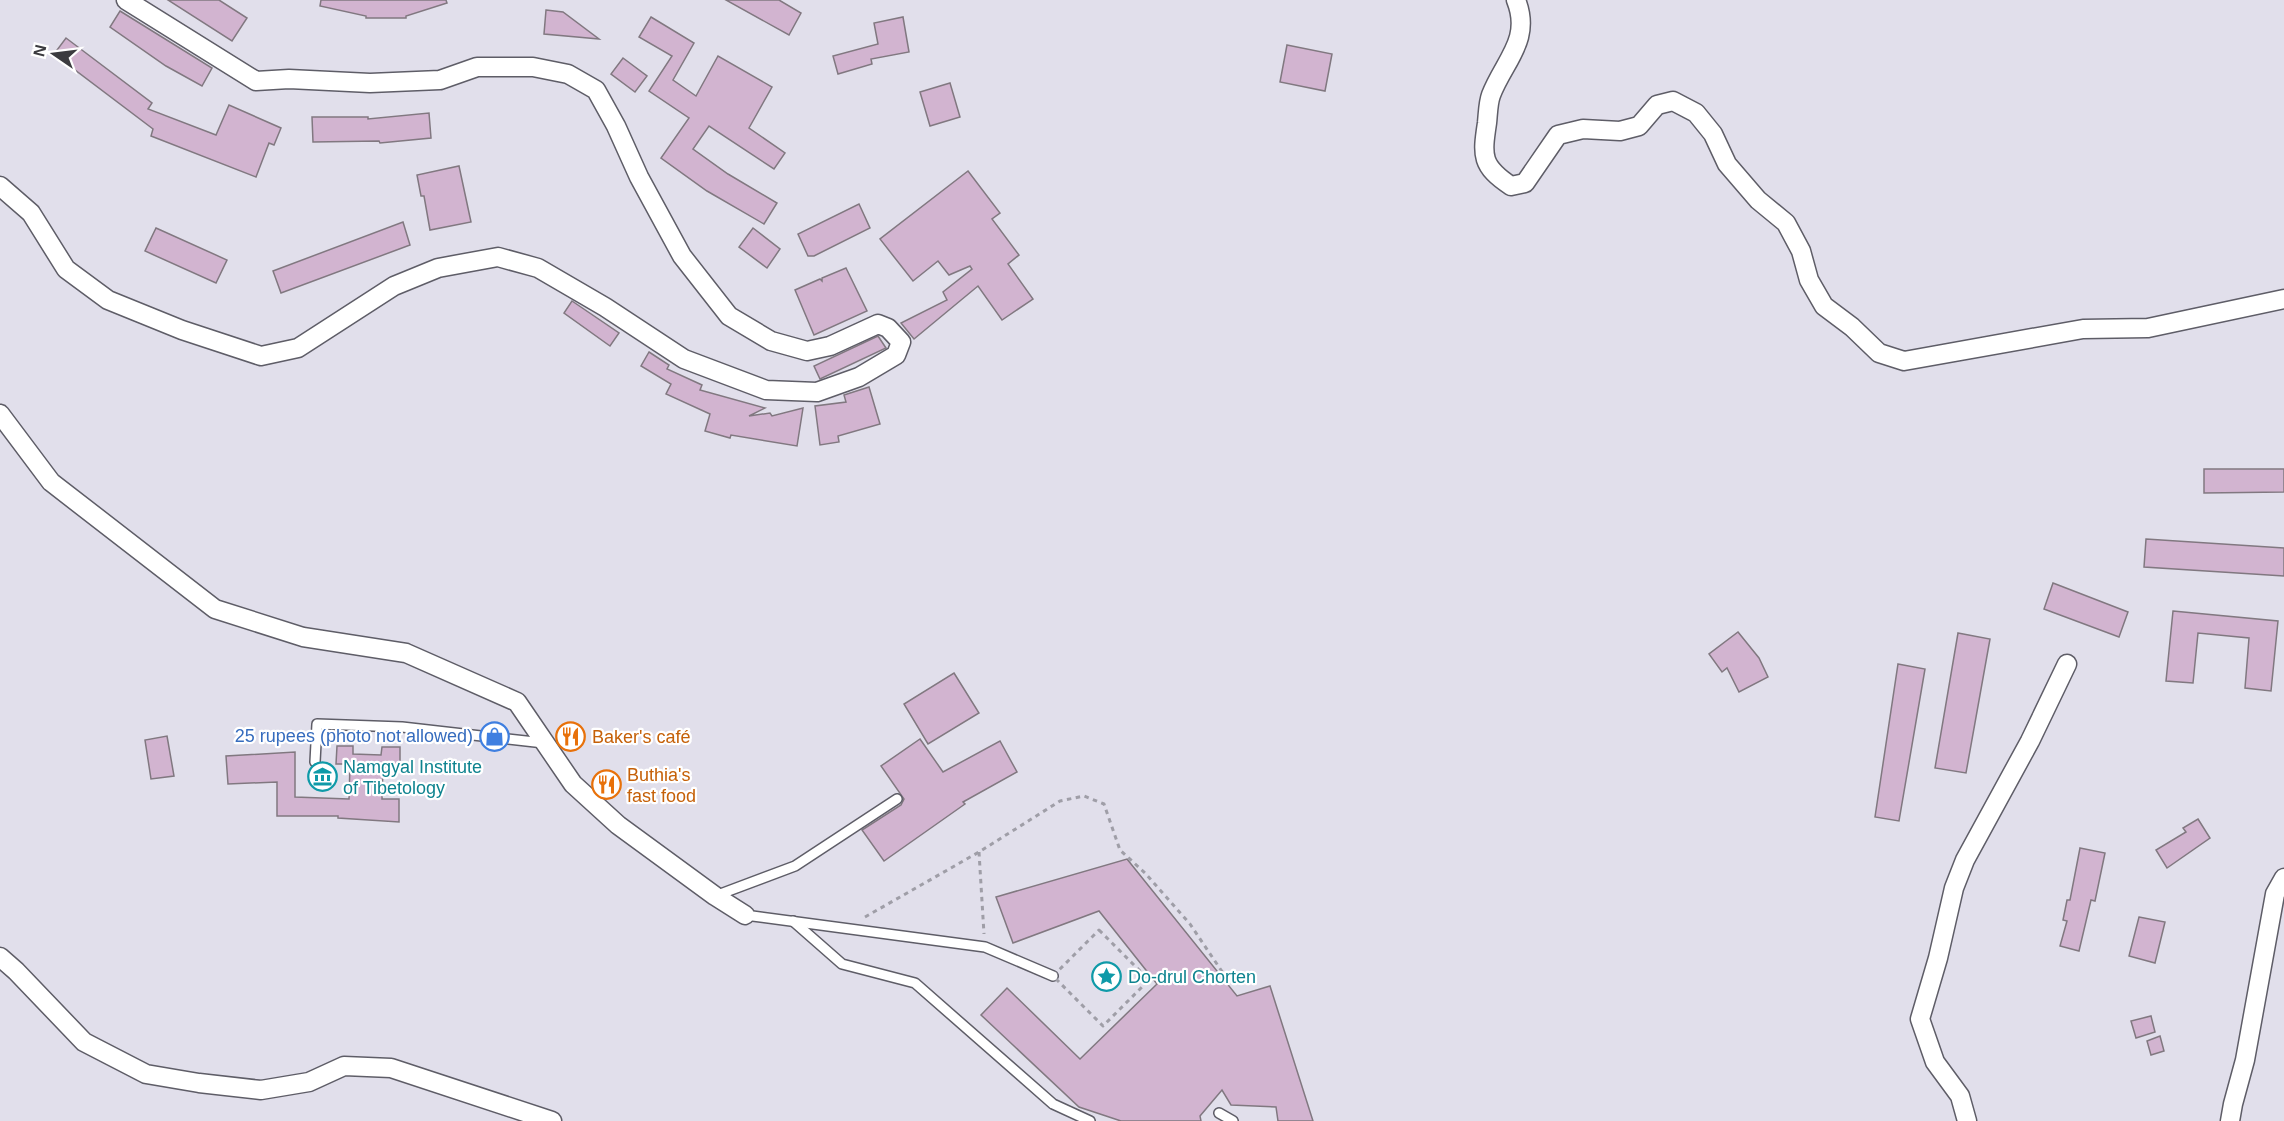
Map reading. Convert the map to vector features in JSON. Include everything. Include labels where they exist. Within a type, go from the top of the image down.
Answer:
[{"type":"street","points":[[0,186],[31,213],[66,269],[108,300],[182,330],[261,356],[298,348],[394,286],[438,268],[498,257],[538,268],[605,307],[684,359],[766,390],[817,392],[859,377],[896,355],[901,342],[888,328],[878,324],[830,346],[807,351],[771,341],[729,316],[682,256],[639,177],[616,126],[596,90],[568,74],[533,67],[477,67],[440,80],[370,83],[289,79],[256,81],[126,0]]},
{"type":"street","points":[[1516,0],[1520,8],[1521,36],[1506,70],[1490,96],[1483,152],[1494,175],[1510,186],[1525,183],[1558,135],[1583,129],[1620,131],[1639,126],[1658,105],[1672,101],[1696,113],[1713,134],[1727,164],[1758,200],[1786,224],[1801,251],[1809,280],[1824,306],[1852,327],[1879,353],[1904,361],[2083,329],[2148,328],[2284,299]]},
{"type":"street","points":[[0,414],[51,482],[215,609],[303,637],[406,653],[517,702],[573,784],[610,818],[715,896],[745,915]]},
{"type":"street","points":[[1967,1121],[1960,1096],[1935,1062],[1920,1019],[1938,958],[1954,888],[1965,860],[2030,741],[2067,664]]},
{"type":"street","points":[[2230,1121],[2245,1060],[2275,894],[2284,878]]},
{"type":"street","points":[[0,957],[84,1042],[146,1074],[261,1090],[309,1082],[344,1066],[391,1068],[552,1121]]},
{"type":"lane","points":[[315,762],[317,724],[402,727],[546,743]]},
{"type":"lane","points":[[715,896],[795,866],[897,798]]},
{"type":"lane","points":[[745,915],[985,947],[1053,976]]},
{"type":"lane","points":[[793,921],[842,964],[915,983],[1053,1104],[1090,1121]]},
{"type":"lane","points":[[1219,1113],[1233,1121]]},
{"type":"path","points":[[845,928],[979,852],[1060,801],[1084,796],[1104,804],[1120,850],[1190,924],[1225,976]]},
{"type":"path","points":[[979,852],[985,947]]},
{"type":"path","points":[[1099,930],[1149,980],[1103,1026],[1053,976],[1099,930]]},
{"type":"building","points":[[168,0],[219,0],[247,18],[232,41]]},
{"type":"building","points":[[321,0],[446,0],[447,3],[406,16],[406,18],[366,18],[366,16],[320,6]]},
{"type":"building","points":[[726,0],[779,0],[801,13],[789,35]]},
{"type":"building","points":[[546,10],[563,12],[599,39],[544,34]]},
{"type":"building","points":[[120,11],[212,68],[202,86],[166,66],[110,27]]},
{"type":"building","points":[[651,17],[694,43],[673,80],[696,96],[718,56],[772,87],[749,128],[785,153],[774,169],[709,126],[693,149],[728,174],[777,203],[764,224],[707,191],[661,158],[689,118],[649,91],[672,56],[639,37]]},
{"type":"building","points":[[903,17],[909,52],[871,59],[872,64],[838,74],[833,56],[878,44],[874,23]]},
{"type":"building","points":[[66,38],[152,103],[148,109],[216,135],[229,105],[281,128],[274,145],[269,143],[256,177],[151,136],[153,129],[54,54]]},
{"type":"building","points":[[1287,45],[1332,54],[1325,91],[1280,82]]},
{"type":"building","points":[[623,58],[647,76],[635,92],[611,74]]},
{"type":"building","points":[[950,83],[960,117],[930,126],[920,92]]},
{"type":"building","points":[[429,113],[431,138],[380,143],[379,141],[313,142],[312,117],[368,117],[368,119]]},
{"type":"building","points":[[459,166],[471,222],[430,230],[424,196],[421,196],[417,175]]},
{"type":"building","points":[[968,171],[1000,213],[992,219],[1019,255],[1008,264],[1033,299],[1002,320],[978,286],[914,339],[901,323],[947,300],[943,292],[972,269],[970,266],[949,275],[938,261],[913,281],[880,239]]},
{"type":"building","points":[[859,204],[870,228],[814,256],[808,256],[798,234]]},
{"type":"building","points":[[403,222],[410,245],[281,293],[273,271]]},
{"type":"building","points":[[156,228],[227,260],[216,283],[145,251]]},
{"type":"building","points":[[753,228],[780,249],[767,268],[739,247]]},
{"type":"building","points":[[846,268],[867,311],[814,335],[795,290],[820,279],[822,281],[822,278]]},
{"type":"building","points":[[572,301],[619,333],[610,346],[564,313]]},
{"type":"building","points":[[878,336],[886,348],[820,379],[814,366]]},
{"type":"building","points":[[649,352],[669,365],[667,369],[702,385],[700,390],[765,408],[749,416],[770,413],[772,416],[803,408],[797,446],[731,435],[730,438],[705,431],[710,414],[666,394],[671,384],[641,366]]},
{"type":"building","points":[[869,387],[880,424],[838,436],[839,442],[820,445],[815,406],[846,402],[844,395]]},
{"type":"building","points":[[2204,469],[2284,469],[2284,492],[2204,493]]},
{"type":"building","points":[[2146,539],[2284,548],[2284,576],[2144,567]]},
{"type":"building","points":[[2053,583],[2128,612],[2119,637],[2044,609]]},
{"type":"building","points":[[2173,611],[2278,621],[2271,691],[2245,688],[2249,638],[2198,633],[2193,683],[2166,681]]},
{"type":"building","points":[[1738,632],[1759,658],[1768,677],[1739,692],[1727,668],[1722,672],[1709,654]]},
{"type":"building","points":[[1958,633],[1990,639],[1966,773],[1935,768]]},
{"type":"building","points":[[1898,664],[1925,669],[1899,821],[1875,817]]},
{"type":"building","points":[[954,673],[979,713],[928,744],[904,704]]},
{"type":"building","points":[[167,736],[174,776],[151,779],[145,740]]},
{"type":"building","points":[[920,739],[943,772],[1000,741],[1017,772],[963,802],[965,804],[884,861],[862,830],[901,805],[904,799],[881,766]]},
{"type":"building","points":[[337,746],[353,746],[353,754],[381,755],[382,747],[400,747],[400,768],[383,767],[382,799],[399,799],[399,822],[338,818],[338,816],[277,816],[277,782],[228,784],[226,756],[295,752],[295,797],[349,799],[350,764],[336,764]]},
{"type":"building","points":[[2198,819],[2210,838],[2167,868],[2156,850],[2186,832],[2183,828]]},
{"type":"building","points":[[2080,848],[2105,853],[2095,901],[2091,900],[2079,951],[2060,946],[2067,921],[2063,920],[2067,900],[2070,900]]},
{"type":"building","points":[[1127,859],[1237,996],[1270,986],[1313,1121],[1278,1121],[1276,1107],[1231,1105],[1222,1090],[1200,1116],[1201,1121],[1121,1121],[1079,1107],[981,1015],[1007,988],[1080,1059],[1157,984],[1099,911],[1013,943],[996,897]]},
{"type":"building","points":[[2139,917],[2165,922],[2155,963],[2129,956]]},
{"type":"building","points":[[2151,1016],[2155,1032],[2136,1038],[2131,1021]]},
{"type":"building","points":[[2160,1036],[2164,1051],[2151,1055],[2147,1041]]},
{"type":"place","name":"25 rupees (photo not allowed)","points":[[494,736]]},
{"type":"place","name":"Baker's café","points":[[571,737]]},
{"type":"place","name":"Namgyal Institute of Tibetology","points":[[322,777]]},
{"type":"place","name":"Buthia's fast food","points":[[606,785]]},
{"type":"place","name":"Do-drul Chorten","points":[[1107,977]]}]
